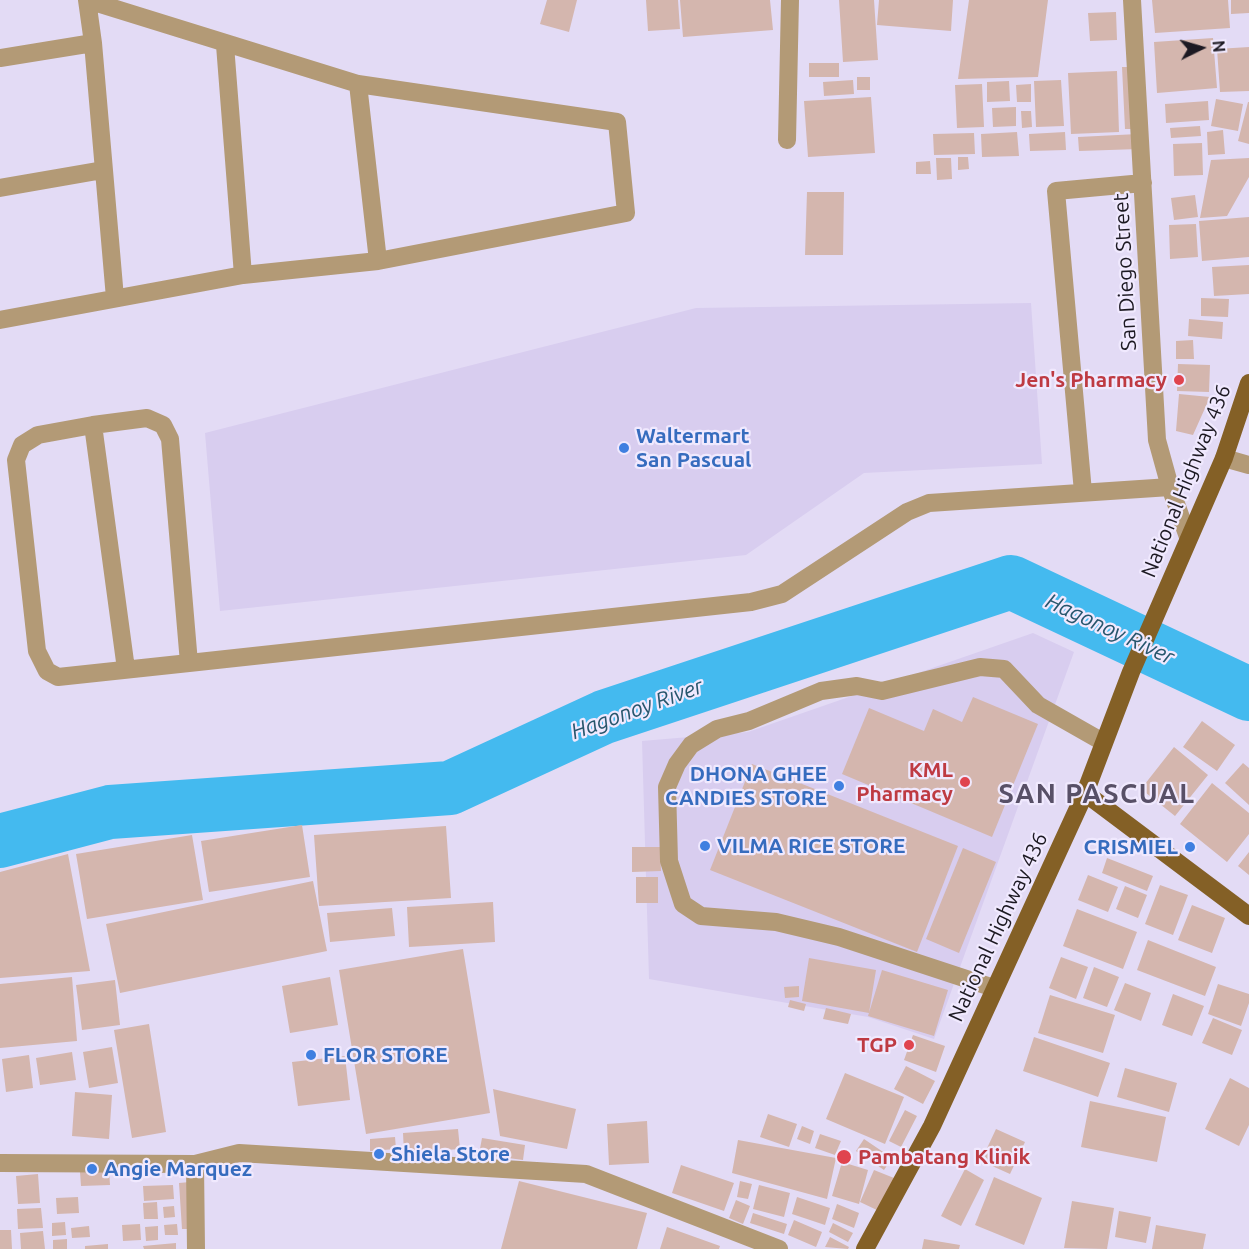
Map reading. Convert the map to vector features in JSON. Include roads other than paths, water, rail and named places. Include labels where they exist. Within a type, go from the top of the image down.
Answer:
[{"type":"main road","name":"National Highway 436","points":[[865,1249],[932,1126],[1085,793],[1131,672],[1224,458],[1249,383]]},
{"type":"main road","points":[[1085,793],[1249,916]]},
{"type":"street","points":[[0,320],[243,275],[378,261],[626,213],[617,122],[358,84],[225,45],[87,0],[93,43],[115,298]]},
{"type":"street","points":[[787,141],[790,0]]},
{"type":"street","name":"San Diego Street","points":[[1132,0],[1157,440],[1170,487],[1188,537]]},
{"type":"street","points":[[0,58],[93,43]]},
{"type":"street","points":[[225,45],[243,275]]},
{"type":"street","points":[[358,84],[378,261]]},
{"type":"street","points":[[0,188],[103,170]]},
{"type":"street","points":[[1083,492],[1056,191],[1143,183]]},
{"type":"street","points":[[189,663],[170,439],[163,425],[147,418],[93,425],[38,435],[22,445],[16,460],[37,651],[46,671],[58,677],[126,669],[189,663],[751,602],[782,594],[907,512],[929,503],[1170,487]]},
{"type":"street","points":[[93,425],[126,669]]},
{"type":"street","points":[[1224,458],[1249,465]]},
{"type":"street","points":[[994,988],[839,937],[776,922],[701,916],[683,904],[669,861],[667,787],[674,771],[691,745],[717,729],[759,718],[821,692],[857,686],[882,692],[980,667],[1004,669],[1038,705],[1103,742]]},
{"type":"street","points":[[0,1163],[195,1164],[239,1153],[586,1174],[779,1249]]},
{"type":"street","points":[[195,1164],[196,1249]]},
{"type":"waterway","name":"Hagonoy River","points":[[0,841],[110,812],[450,788],[604,717],[1011,582],[1249,694]]},
{"type":"place","name":"Jen's Pharmacy","points":[[1179,380]]},
{"type":"place","name":"Waltermart San Pascual","points":[[624,448]]},
{"type":"place","name":"KML Pharmacy","points":[[965,782]]},
{"type":"place","name":"DHONA GHEE CANDIES STORE","points":[[839,786]]},
{"type":"place","name":"VILMA RICE STORE","points":[[705,846]]},
{"type":"place","name":"CRISMIEL","points":[[1190,847]]},
{"type":"place","name":"TGP","points":[[909,1045]]},
{"type":"place","name":"FLOR STORE","points":[[311,1055]]},
{"type":"place","name":"Shiela Store","points":[[379,1154]]},
{"type":"place","name":"Pambatang Klinik","points":[[844,1157]]},
{"type":"place","name":"Angie Marquez","points":[[92,1169]]},
{"type":"district","name":"SAN PASCUAL","points":[[1097,794]]}]
